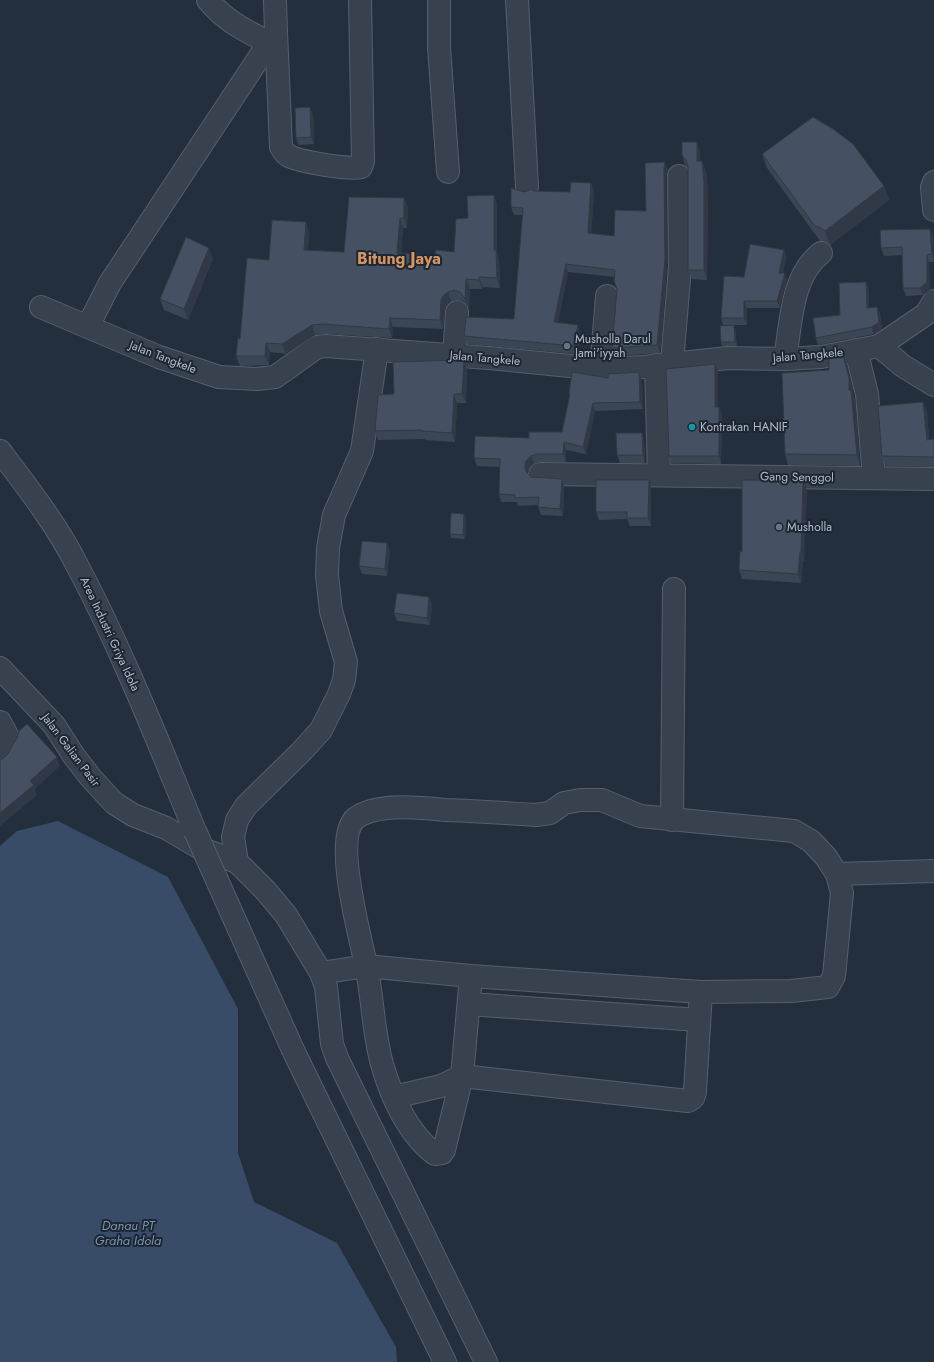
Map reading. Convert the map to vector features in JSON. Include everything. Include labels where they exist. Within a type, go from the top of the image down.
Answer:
[{"type":"street","points":[[208,0],[218,12],[250,34],[272,37]]},
{"type":"street","points":[[275,0],[272,37],[281,147],[283,152],[290,157],[319,164],[353,169],[361,167],[363,161],[360,0]]},
{"type":"street","points":[[438,0],[439,47],[448,172]]},
{"type":"street","points":[[517,0],[527,187]]},
{"type":"street","points":[[88,326],[110,284],[272,37]]},
{"type":"street","points":[[659,474],[664,364],[680,267],[679,176]]},
{"type":"street","points":[[934,182],[932,193],[934,210]]},
{"type":"street","points":[[785,359],[796,294],[804,270],[821,253]]},
{"type":"street","points":[[601,368],[607,296]]},
{"type":"street","name":"Jalan Tangkele","points":[[41,307],[159,356],[202,372],[219,377],[237,378],[275,377],[317,347],[377,349],[601,368],[728,358],[785,359],[821,356],[879,346],[926,314],[934,301]]},
{"type":"street","points":[[454,355],[457,312]]},
{"type":"street","points":[[879,346],[903,366],[934,385]]},
{"type":"street","points":[[377,349],[362,451],[334,515],[328,548],[328,575],[331,611],[346,662],[344,680],[339,694],[321,730],[302,751],[246,806],[237,820],[233,837],[236,862],[265,890],[286,915],[321,973],[326,987],[332,1044],[337,1058],[486,1362]]},
{"type":"street","points":[[856,350],[867,394],[874,478]]},
{"type":"street","name":"Area Industri Griya Idola","points":[[0,451],[47,515],[78,566],[133,683],[195,831],[293,1050],[445,1362]]},
{"type":"street","name":"Gang Senggol","points":[[540,474],[659,474],[934,479]]},
{"type":"street","points":[[672,820],[674,589]]},
{"type":"street","name":"Jalan Galian Pasir","points":[[0,668],[54,725],[74,756],[91,778],[114,803],[133,815],[166,828],[200,848],[236,862]]},
{"type":"street","points":[[0,722],[10,741],[0,758]]},
{"type":"street","points":[[321,973],[366,966],[471,976],[701,992],[791,991],[828,987],[834,976],[842,893],[837,874],[826,857],[811,841],[794,831],[640,816],[602,800],[580,800],[564,803],[550,813],[536,815],[416,808],[387,808],[365,813],[355,819],[348,830],[348,872],[355,920],[366,966],[382,1064],[394,1098],[415,1135],[423,1145],[435,1154],[442,1153],[462,1076],[471,976]]},
{"type":"street","points":[[837,874],[934,871]]},
{"type":"street","points":[[588,1013],[590,984]]},
{"type":"street","points":[[394,1098],[441,1086],[462,1076],[688,1101],[693,1098],[695,1092],[701,992]]},
{"type":"street","points":[[468,1004],[699,1020]]},
{"type":"water","name":"Danau PT Graha Idola","points":[[58,821],[168,877],[238,1009],[238,1153],[254,1202],[337,1243],[396,1347],[397,1362],[0,1362],[0,846],[17,831]]},
{"type":"building","points":[[310,107],[311,137],[296,138],[295,108]]},
{"type":"building","points":[[813,117],[833,129],[853,144],[884,186],[825,231],[815,226],[762,154]]},
{"type":"building","points":[[682,142],[697,142],[697,161],[702,161],[704,183],[704,270],[688,270],[688,166],[682,155]]},
{"type":"building","points":[[665,162],[665,259],[657,345],[612,348],[617,289],[614,281],[615,270],[566,264],[554,322],[578,325],[574,346],[464,336],[466,317],[514,319],[523,208],[511,207],[511,188],[524,192],[532,189],[533,191],[570,192],[571,182],[591,183],[588,233],[614,236],[615,210],[646,211],[645,163]]},
{"type":"building","points":[[494,195],[494,250],[496,250],[497,278],[479,277],[479,280],[466,279],[465,299],[460,292],[454,290],[448,292],[443,296],[441,301],[440,320],[390,318],[389,329],[322,324],[312,325],[282,344],[266,343],[265,356],[236,356],[238,338],[240,339],[247,258],[269,260],[272,220],[306,222],[304,250],[344,252],[349,197],[404,198],[404,218],[400,218],[397,253],[435,255],[436,250],[454,252],[456,219],[468,218],[467,196]]},
{"type":"building","points":[[930,229],[932,254],[927,255],[927,282],[920,288],[903,288],[902,247],[881,248],[880,230]]},
{"type":"building","points":[[186,237],[209,248],[184,309],[160,299]]},
{"type":"building","points":[[750,244],[784,250],[779,273],[785,273],[777,301],[744,301],[744,318],[721,318],[724,276],[744,277]]},
{"type":"building","points":[[866,282],[867,308],[877,307],[879,322],[872,327],[816,338],[813,318],[840,315],[839,283]]},
{"type":"building","points":[[734,325],[735,342],[721,342],[720,326]]},
{"type":"building","points":[[843,355],[849,378],[849,390],[851,390],[857,455],[785,454],[782,373],[829,370],[829,357]]},
{"type":"building","points":[[464,360],[462,394],[454,394],[452,433],[422,430],[375,431],[378,395],[394,394],[393,362]]},
{"type":"building","points":[[715,364],[715,407],[719,407],[719,456],[669,456],[666,369]]},
{"type":"building","points":[[572,372],[608,378],[608,374],[639,372],[640,402],[593,403],[583,447],[564,442],[563,454],[537,454],[531,456],[526,461],[526,472],[531,477],[562,479],[560,509],[538,507],[539,497],[515,498],[515,495],[499,494],[500,459],[474,458],[475,436],[529,438],[529,432],[562,432],[570,394]]},
{"type":"building","points":[[923,402],[927,440],[934,439],[934,457],[882,456],[878,406]]},
{"type":"building","points":[[616,433],[642,433],[643,455],[617,455]]},
{"type":"building","points":[[596,480],[649,480],[648,518],[627,518],[627,512],[596,512]]},
{"type":"building","points":[[742,480],[803,481],[801,553],[800,552],[798,574],[739,570],[740,551],[742,552]]},
{"type":"building","points":[[451,513],[464,514],[463,535],[450,534]]},
{"type":"building","points":[[362,541],[387,543],[385,569],[359,566]]},
{"type":"building","points":[[397,593],[429,597],[427,618],[394,613]]},
{"type":"building","points":[[27,724],[57,757],[30,781],[34,785],[0,813],[0,760],[7,755],[17,738],[19,731]]},
{"type":"place","name":"Musholla Darul Jami'iyyah","points":[[567,346]]},
{"type":"place","name":"Kontrakan HANIF","points":[[692,427]]},
{"type":"place","name":"Musholla","points":[[779,527]]},
{"type":"district","name":"Bitung Jaya","points":[[399,258]]}]
